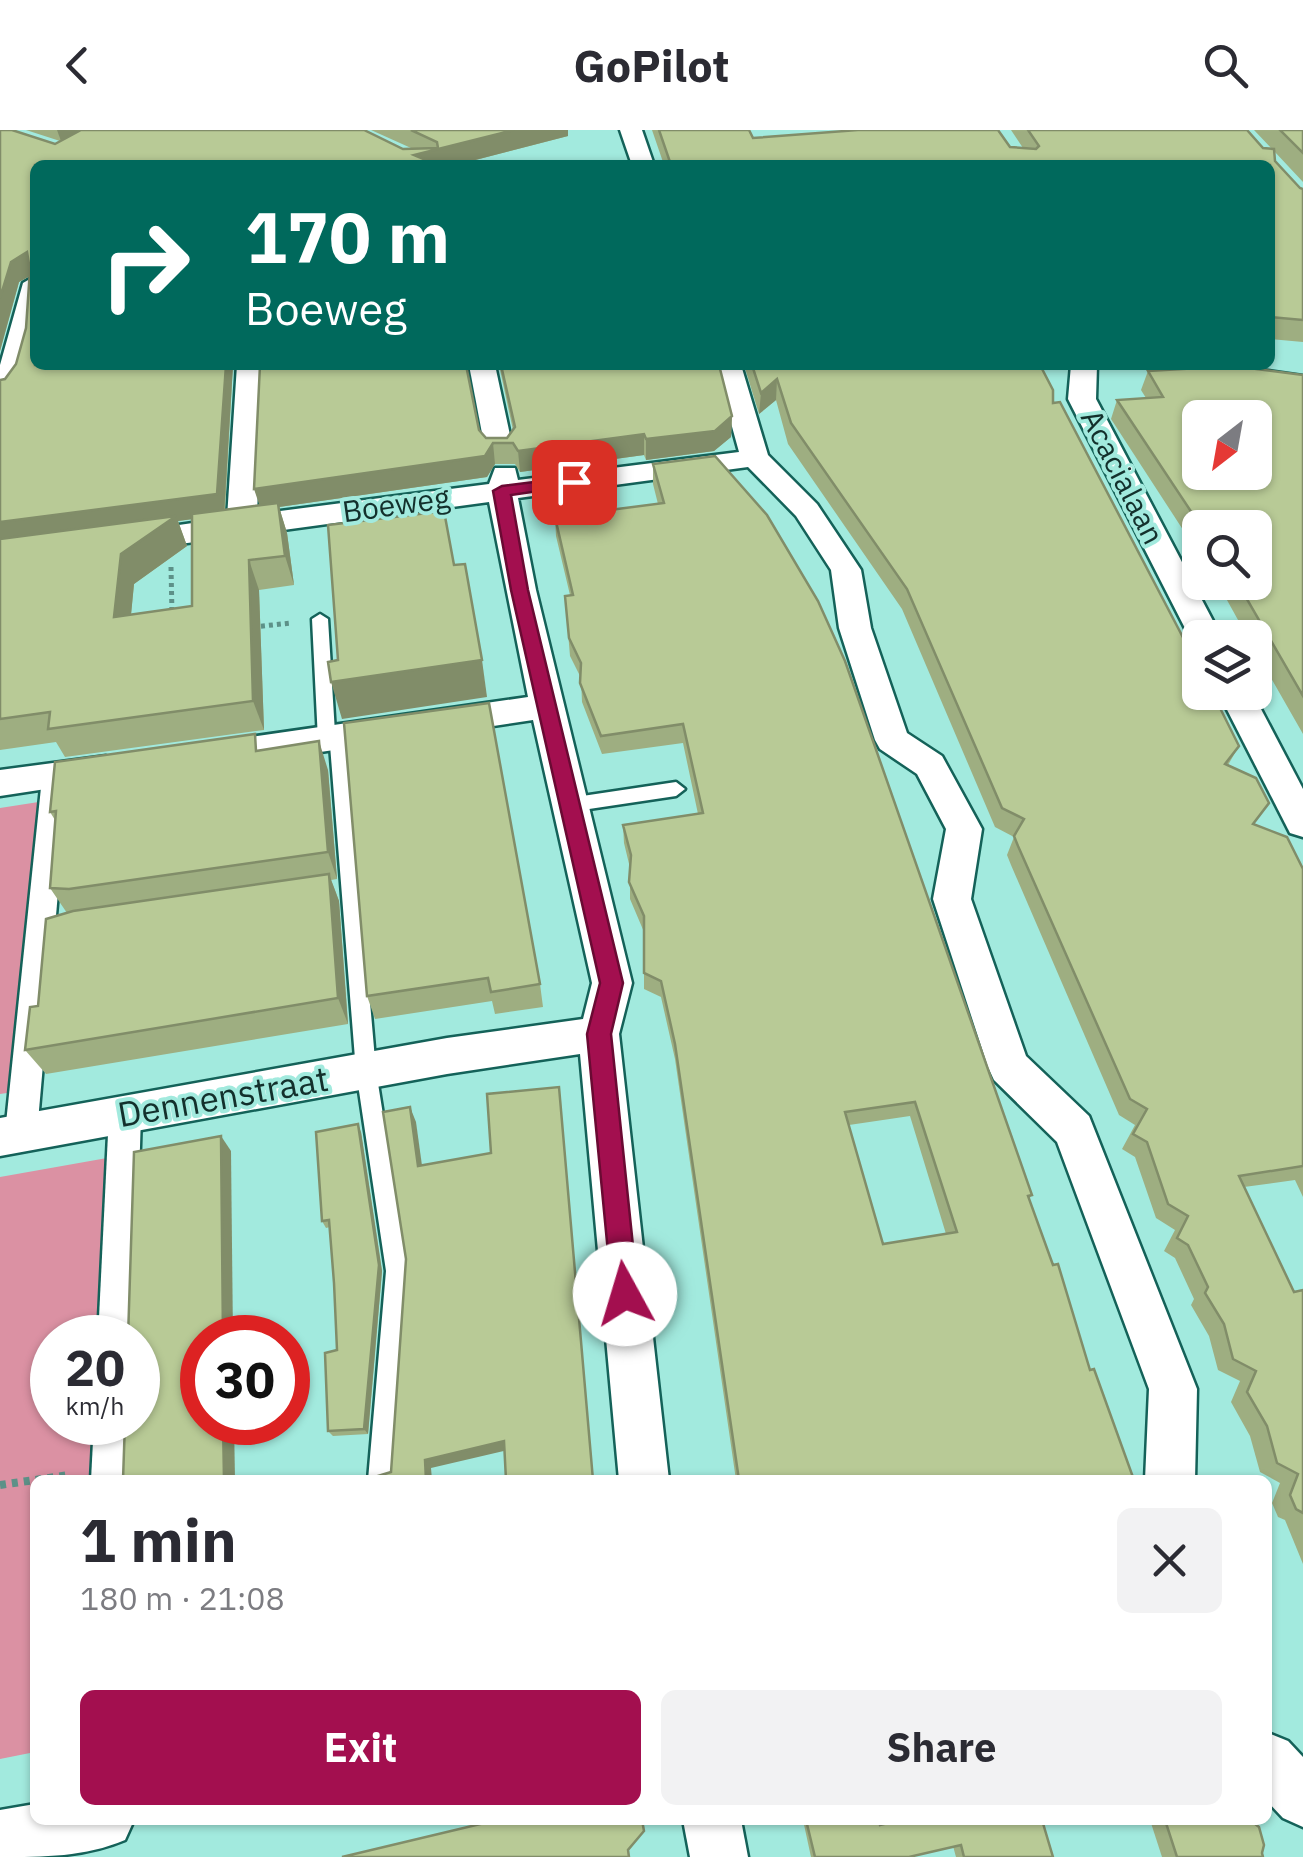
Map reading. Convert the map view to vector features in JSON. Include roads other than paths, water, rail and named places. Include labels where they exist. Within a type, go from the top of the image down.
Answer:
[{"type":"street","points":[[631,130],[641,160]]},
{"type":"street","points":[[0,395],[8,386],[30,302]]},
{"type":"street","points":[[242,526],[250,370]]},
{"type":"street","points":[[483,370],[546,706],[612,983],[599,1034],[643,1475]]},
{"type":"street","points":[[729,370],[755,458],[808,510],[846,570],[855,628],[892,740],[930,765],[964,829],[952,900],[1009,1066],[1074,1130],[1173,1388],[1170,1475]]},
{"type":"street","name":"Acacialaan","points":[[1084,370],[1082,400],[1197,620]]},
{"type":"street","points":[[1204,370],[1303,384]]},
{"type":"street","name":"Boeweg","points":[[96,545],[242,526],[502,472],[755,458]]},
{"type":"street","points":[[172,760],[546,706]]},
{"type":"street","points":[[1244,710],[1303,823]]},
{"type":"street","points":[[0,783],[133,766]]},
{"type":"street","points":[[11,1135],[41,935],[56,776]]},
{"type":"street","points":[[41,935],[78,928]]},
{"type":"street","name":"Dennenstraat","points":[[11,1135],[447,1056],[599,1034]]},
{"type":"street","points":[[117,1315],[125,1114]]},
{"type":"street","points":[[110,1474],[111,1445]]},
{"type":"street","points":[[1272,1765],[1303,1798]]},
{"type":"street","points":[[0,1839],[76,1825]]},
{"type":"street","points":[[713,1825],[719,1857]]},
{"type":"lane","points":[[320,620],[332,739],[340,889],[397,1271],[381,1475]]},
{"type":"lane","points":[[569,804],[676,789]]}]
